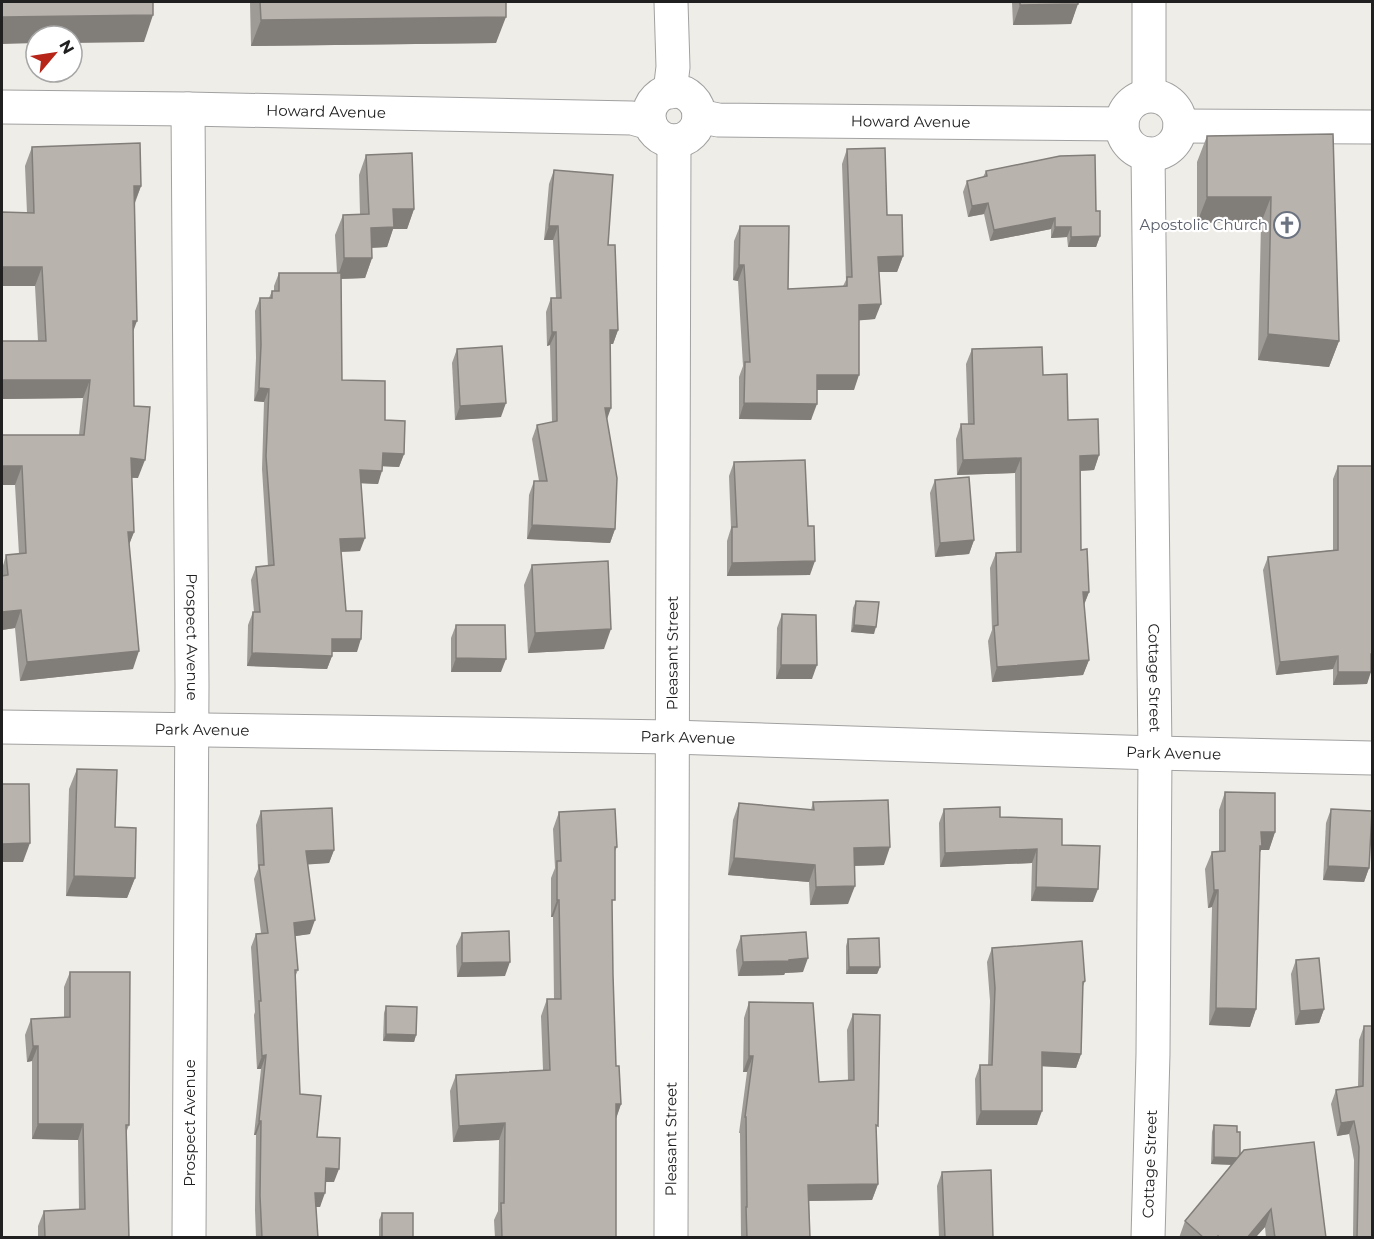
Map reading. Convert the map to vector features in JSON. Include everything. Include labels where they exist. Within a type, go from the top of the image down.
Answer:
[{"type":"street","points":[[670,92],[673,68],[671,2]]},
{"type":"street","points":[[1149,2],[1149,95]]},
{"type":"street","points":[[679,92],[693,100],[699,116],[694,131],[681,140],[662,132],[649,115],[651,106],[662,94],[679,92]]},
{"type":"street","points":[[1149,95],[1159,96],[1175,108],[1180,126],[1173,144],[1166,150],[1148,154],[1131,147],[1125,139],[1122,120],[1131,102],[1149,95]]},
{"type":"street","name":"Howard Avenue","points":[[2,107],[632,118],[662,132]]},
{"type":"street","name":"Prospect Avenue","points":[[188,109],[192,729],[189,1238]]},
{"type":"street","name":"Howard Avenue","points":[[699,116],[718,120],[1122,124]]},
{"type":"street","points":[[1180,126],[1372,127]]},
{"type":"street","name":"Pleasant Street","points":[[662,132],[672,737],[671,1238]]},
{"type":"street","name":"Cottage Street","points":[[1148,154],[1155,753],[1153,1054],[1148,1238]]},
{"type":"street","name":"Park Avenue","points":[[2,727],[672,737],[1372,758]]},
{"type":"building","points":[[2,2],[153,2],[153,15],[2,17]]},
{"type":"building","points":[[260,2],[506,2],[506,17],[261,20]]},
{"type":"building","points":[[1020,2],[1078,2],[1078,4],[1020,5]]},
{"type":"building","points":[[1333,134],[1339,341],[1268,334],[1271,197],[1207,197],[1207,136]]},
{"type":"building","points":[[140,143],[141,186],[134,186],[137,321],[133,321],[134,406],[150,407],[145,460],[131,458],[134,532],[128,532],[139,651],[27,662],[21,610],[2,612],[2,576],[8,575],[6,555],[26,553],[22,466],[2,466],[2,435],[84,435],[90,380],[2,380],[2,341],[46,341],[42,267],[2,267],[2,212],[34,213],[32,147]]},
{"type":"building","points":[[885,148],[887,215],[902,215],[903,256],[878,257],[881,304],[859,305],[859,375],[817,375],[817,404],[744,403],[745,362],[750,362],[744,265],[739,265],[740,226],[789,226],[788,289],[847,286],[847,277],[852,277],[847,149]]},
{"type":"building","points":[[412,153],[414,209],[393,209],[394,227],[371,228],[372,258],[344,258],[343,215],[369,214],[366,155]]},
{"type":"building","points":[[1095,155],[1096,211],[1100,211],[1100,236],[1071,237],[1071,227],[1055,227],[1055,218],[994,230],[988,203],[972,206],[967,181],[987,176],[986,171],[1060,156]]},
{"type":"building","points":[[554,170],[613,175],[608,245],[615,245],[618,330],[610,330],[611,408],[605,408],[617,478],[615,529],[532,525],[534,481],[547,481],[537,425],[557,421],[556,332],[552,332],[551,298],[561,298],[558,226],[549,226]]},
{"type":"building","points":[[279,273],[341,273],[342,380],[385,381],[385,420],[405,421],[404,454],[383,453],[382,471],[360,470],[365,538],[340,539],[346,611],[362,611],[361,639],[332,639],[332,656],[252,653],[253,612],[260,612],[256,567],[274,565],[266,456],[269,389],[259,388],[260,298],[272,298],[272,291],[279,291]]},
{"type":"building","points":[[502,346],[506,403],[460,406],[457,349]]},
{"type":"building","points":[[1042,347],[1043,375],[1067,374],[1068,420],[1098,419],[1099,455],[1080,456],[1081,550],[1087,549],[1089,592],[1083,592],[1089,660],[997,667],[994,626],[998,625],[996,553],[1021,552],[1021,458],[963,460],[961,424],[974,424],[972,349]]},
{"type":"building","points":[[805,460],[808,526],[814,526],[815,561],[732,563],[732,527],[737,527],[734,462]]},
{"type":"building","points":[[1338,466],[1372,466],[1371,672],[1338,672],[1338,656],[1280,662],[1268,557],[1338,550]]},
{"type":"building","points":[[969,477],[974,540],[940,543],[935,480]]},
{"type":"building","points":[[608,561],[611,629],[535,633],[532,565]]},
{"type":"building","points":[[856,601],[879,602],[876,627],[854,625]]},
{"type":"building","points":[[782,614],[816,615],[817,665],[781,665]]},
{"type":"building","points":[[456,625],[505,625],[506,659],[456,658]]},
{"type":"building","points":[[77,769],[117,770],[115,827],[136,828],[135,878],[74,876]]},
{"type":"building","points":[[2,784],[29,784],[30,843],[2,844]]},
{"type":"building","points":[[1225,792],[1275,793],[1275,832],[1261,832],[1256,1009],[1216,1008],[1218,890],[1214,890],[1212,852],[1225,851]]},
{"type":"building","points":[[888,800],[890,847],[854,848],[855,886],[816,887],[815,865],[734,858],[739,803],[814,810],[813,802]]},
{"type":"building","points":[[1000,807],[1000,817],[1062,819],[1062,845],[1100,846],[1098,889],[1036,887],[1037,849],[945,853],[944,809]]},
{"type":"building","points":[[332,808],[334,850],[306,851],[315,920],[294,923],[298,970],[295,970],[300,1094],[321,1096],[317,1137],[340,1138],[339,1169],[326,1168],[325,1193],[315,1193],[318,1238],[262,1238],[261,1121],[259,1121],[266,1055],[262,1056],[256,934],[268,933],[259,865],[264,865],[261,811]]},
{"type":"building","points":[[615,809],[617,847],[615,847],[615,900],[612,900],[613,975],[616,1066],[619,1066],[621,1104],[616,1104],[616,1238],[502,1238],[501,1203],[504,1203],[505,1123],[459,1126],[456,1075],[550,1070],[547,999],[561,999],[559,900],[557,900],[557,861],[561,861],[559,812]]},
{"type":"building","points":[[1331,809],[1372,811],[1369,868],[1328,866]]},
{"type":"building","points":[[509,931],[510,962],[462,963],[462,933]]},
{"type":"building","points":[[806,932],[808,958],[789,961],[743,962],[741,936]]},
{"type":"building","points":[[879,938],[880,967],[849,967],[848,939]]},
{"type":"building","points":[[1082,941],[1085,981],[1083,982],[1081,1054],[1042,1052],[1042,1111],[981,1111],[980,1065],[992,1065],[995,988],[992,948]]},
{"type":"building","points":[[1319,958],[1324,1009],[1300,1011],[1296,960]]},
{"type":"building","points":[[70,972],[130,972],[129,1125],[126,1125],[129,1238],[45,1238],[44,1211],[85,1209],[83,1124],[38,1124],[38,1046],[33,1046],[31,1019],[70,1017]]},
{"type":"building","points":[[749,1002],[813,1003],[819,1082],[854,1080],[853,1014],[880,1015],[878,1126],[876,1125],[878,1184],[808,1185],[810,1238],[747,1238],[745,1117],[753,1056],[749,1056]]},
{"type":"building","points":[[386,1006],[417,1007],[416,1035],[386,1034]]},
{"type":"building","points":[[1364,1026],[1372,1026],[1372,1238],[1357,1238],[1359,1147],[1354,1121],[1341,1123],[1336,1090],[1363,1086]]},
{"type":"building","points":[[1214,1125],[1237,1126],[1237,1132],[1240,1132],[1238,1158],[1214,1157]]},
{"type":"building","points":[[1314,1142],[1326,1238],[1275,1238],[1271,1209],[1247,1238],[1220,1238],[1218,1236],[1217,1238],[1204,1238],[1185,1221],[1244,1150]]},
{"type":"building","points":[[991,1170],[993,1238],[945,1238],[942,1172]]},
{"type":"building","points":[[382,1213],[413,1213],[413,1238],[382,1238]]},
{"type":"place","name":"Apostolic Church","points":[[1287,225]]}]
